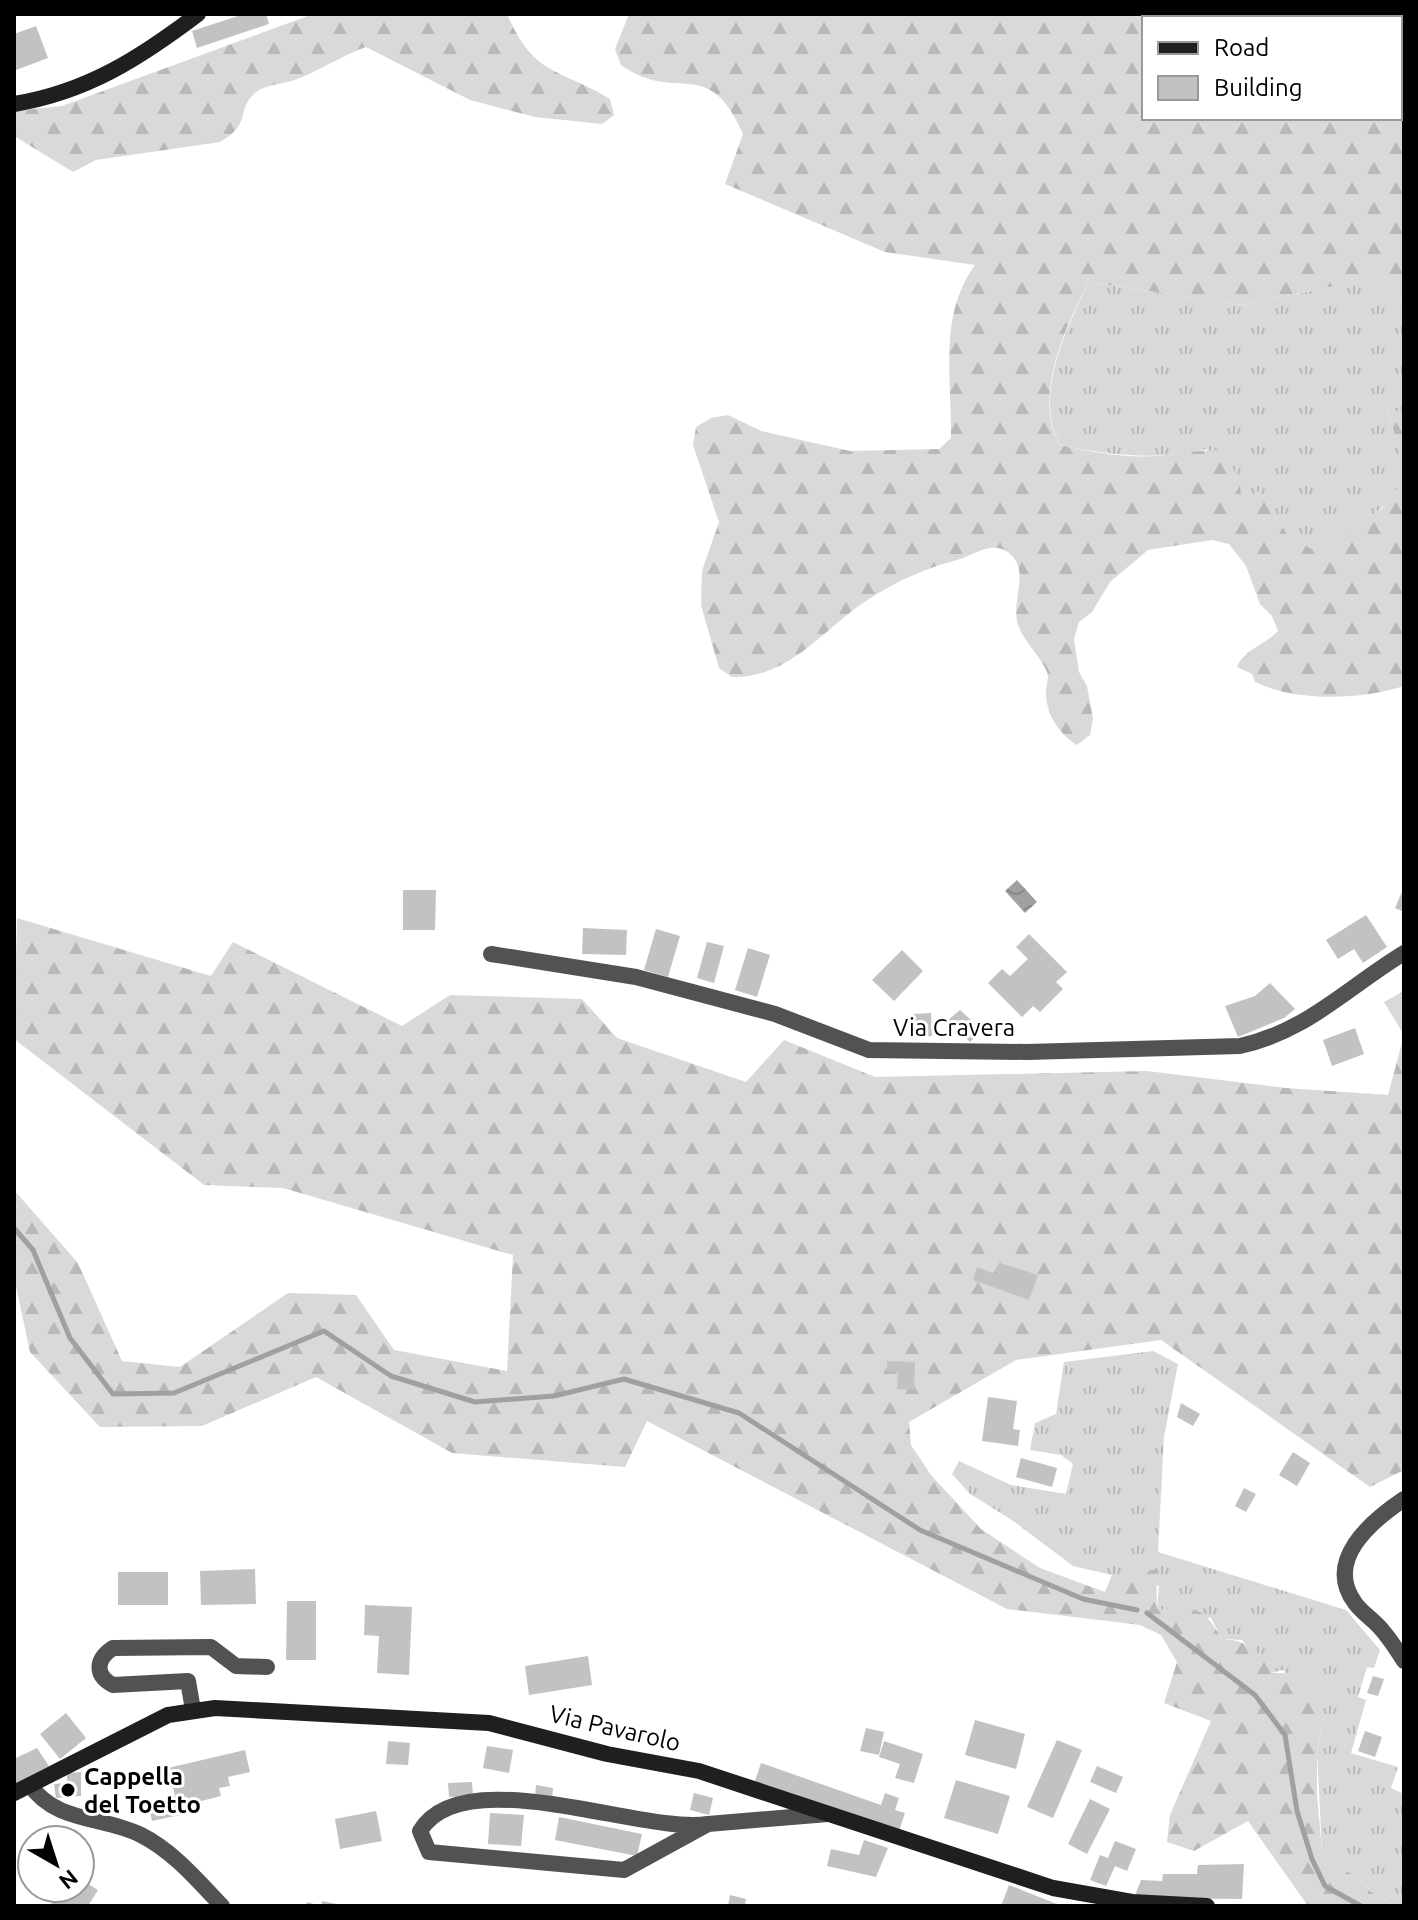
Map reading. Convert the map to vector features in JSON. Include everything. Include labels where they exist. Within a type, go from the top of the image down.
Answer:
[{"type":"street","points":[[14,104],[54,98],[99,80],[144,54],[198,14]]},
{"type":"street","name":"Via Cravera","points":[[491,954],[636,977],[775,1014],[869,1050],[1027,1052],[1240,1046],[1271,1039],[1312,1019],[1404,953]]},
{"type":"street","points":[[1404,1499],[1385,1512],[1346,1554],[1342,1580],[1355,1604],[1382,1629],[1404,1661]]},
{"type":"street","points":[[193,1710],[188,1681],[113,1685],[101,1675],[98,1666],[102,1657],[113,1648],[211,1647],[236,1666],[267,1667]]},
{"type":"street","name":"Via Pavarolo","points":[[14,1793],[168,1715],[193,1710],[215,1708],[489,1723],[607,1754],[699,1771],[1053,1888],[1132,1902],[1207,1906]]},
{"type":"street","points":[[30,1785],[42,1802],[59,1811],[141,1835],[186,1868],[222,1906]]},
{"type":"street","points":[[708,1824],[624,1870],[531,1859],[444,1855],[429,1852],[420,1831],[426,1822],[456,1806],[498,1800],[593,1808],[691,1827],[708,1824],[828,1814]]},
{"type":"green space","points":[[313,14],[507,14],[517,35],[538,61],[610,99],[614,115],[602,124],[535,117],[470,100],[366,47],[297,79],[255,93],[249,99],[237,129],[220,142],[96,160],[73,172],[14,136],[14,111],[62,106]]},
{"type":"green space","points":[[629,14],[1404,14],[1404,302],[1384,276],[1242,305],[1088,282],[1055,362],[1049,405],[1052,426],[1060,445],[1131,456],[1224,451],[1240,482],[1241,499],[1260,491],[1287,534],[1312,549],[1382,509],[1404,479],[1404,686],[1368,694],[1329,697],[1290,693],[1255,682],[1252,674],[1237,667],[1244,656],[1278,631],[1272,616],[1260,604],[1246,566],[1229,544],[1212,540],[1148,550],[1110,582],[1092,612],[1079,622],[1074,639],[1079,672],[1087,686],[1093,719],[1090,735],[1077,745],[1059,728],[1050,714],[1046,698],[1047,672],[1018,625],[1018,566],[1014,558],[1000,549],[983,550],[923,571],[889,587],[866,601],[804,650],[771,670],[732,677],[719,668],[701,605],[702,571],[719,522],[693,445],[696,427],[711,418],[728,415],[761,431],[850,451],[939,449],[951,438],[951,326],[963,285],[975,265],[885,252],[725,184],[743,134],[730,109],[704,87],[659,81],[621,65],[615,49]]},
{"type":"green space","points":[[1384,276],[1404,302],[1404,411],[1388,412],[1402,454],[1404,478],[1399,490],[1378,511],[1312,549],[1287,534],[1260,492],[1241,500],[1207,449],[1170,455],[1133,455],[1060,445],[1050,405],[1051,384],[1063,341],[1088,282],[1242,305]]},
{"type":"green space","points":[[1388,411],[1404,411],[1404,465]]},
{"type":"green space","points":[[17,918],[211,976],[233,942],[402,1026],[450,995],[582,999],[617,1038],[746,1082],[784,1040],[875,1077],[1147,1071],[1286,1088],[1388,1095],[1404,1035],[1404,1470],[1370,1487],[1161,1340],[1016,1360],[909,1422],[911,1445],[931,1475],[981,1529],[1040,1568],[1105,1592],[1112,1575],[1125,1577],[1156,1569],[1157,1610],[1196,1610],[1209,1620],[1222,1639],[1246,1644],[1258,1652],[1271,1673],[1301,1673],[1320,1688],[1324,1718],[1317,1752],[1317,1794],[1322,1851],[1335,1867],[1358,1876],[1371,1892],[1396,1906],[1308,1906],[1248,1821],[1194,1851],[1167,1842],[1170,1815],[1211,1721],[1164,1703],[1177,1662],[1161,1635],[1140,1625],[1007,1609],[647,1421],[625,1467],[452,1453],[316,1377],[202,1426],[100,1427],[30,1352],[14,1277],[14,1190],[78,1263],[122,1361],[180,1367],[288,1293],[356,1295],[394,1350],[507,1371],[513,1255],[283,1188],[204,1185],[14,1039]]},
{"type":"green space","points":[[1404,991],[1404,1035],[1384,1002]]},
{"type":"green space","points":[[1153,1351],[1178,1364],[1164,1437],[1158,1552],[1346,1610],[1380,1650],[1374,1668],[1367,1667],[1358,1697],[1366,1700],[1351,1753],[1398,1767],[1391,1788],[1404,1794],[1404,1906],[1396,1906],[1371,1892],[1358,1876],[1335,1867],[1322,1851],[1317,1752],[1324,1718],[1283,1670],[1271,1673],[1242,1640],[1222,1639],[1211,1618],[1157,1610],[1159,1586],[1073,1566],[1012,1520],[970,1494],[952,1474],[959,1461],[1011,1485],[1066,1494],[1073,1464],[1061,1455],[1030,1450],[1035,1423],[1056,1414],[1064,1362]]},
{"type":"water","points":[[1017,880],[1037,902],[1025,913],[1005,891]]},
{"type":"building","points":[[244,14],[266,14],[269,24],[197,48],[192,31]]},
{"type":"building","points":[[36,26],[48,58],[16,70],[14,34]]},
{"type":"building","points":[[1404,887],[1404,912],[1395,908]]},
{"type":"building","points":[[403,890],[436,890],[435,930],[403,930]]},
{"type":"building","points":[[1366,915],[1387,947],[1363,963],[1354,949],[1338,959],[1326,940]]},
{"type":"building","points":[[583,928],[627,930],[626,955],[582,954]]},
{"type":"building","points":[[656,929],[680,936],[668,977],[644,970]]},
{"type":"building","points":[[1029,934],[1067,972],[1056,982],[1063,989],[1040,1012],[1033,1006],[1022,1017],[988,983],[1002,969],[1010,976],[1028,959],[1016,947]]},
{"type":"building","points":[[707,942],[724,946],[714,983],[697,978]]},
{"type":"building","points":[[748,948],[770,955],[757,997],[735,990]]},
{"type":"building","points":[[902,950],[923,971],[894,1001],[872,980]]},
{"type":"building","points":[[1270,983],[1295,1009],[1284,1018],[1238,1037],[1225,1006],[1255,996]]},
{"type":"building","points":[[960,1010],[982,1030],[970,1042],[948,1020]]},
{"type":"building","points":[[931,1013],[932,1036],[912,1037],[911,1014]]},
{"type":"building","points":[[1355,1028],[1364,1054],[1332,1066],[1323,1040]]},
{"type":"building","points":[[999,1263],[1038,1275],[1029,1300],[973,1280],[977,1267],[995,1274]]},
{"type":"building","points":[[887,1361],[915,1362],[914,1390],[897,1389],[898,1372],[887,1371]]},
{"type":"building","points":[[988,1397],[1017,1401],[1013,1429],[1020,1430],[1018,1446],[982,1441]]},
{"type":"building","points":[[1181,1403],[1200,1414],[1193,1426],[1177,1417]]},
{"type":"building","points":[[1293,1452],[1310,1463],[1297,1486],[1279,1475]]},
{"type":"building","points":[[1021,1458],[1057,1468],[1052,1487],[1016,1477]]},
{"type":"building","points":[[1244,1488],[1256,1494],[1246,1512],[1235,1506]]},
{"type":"building","points":[[255,1569],[256,1604],[201,1605],[200,1571]]},
{"type":"building","points":[[118,1572],[168,1572],[168,1605],[118,1605]]},
{"type":"building","points":[[287,1601],[316,1601],[316,1660],[286,1660]]},
{"type":"building","points":[[365,1605],[412,1607],[409,1675],[377,1673],[379,1636],[364,1635]]},
{"type":"building","points":[[588,1656],[592,1685],[529,1695],[525,1666]]},
{"type":"building","points":[[1373,1676],[1384,1679],[1378,1696],[1367,1693]]},
{"type":"building","points":[[66,1713],[86,1738],[60,1759],[40,1734]]},
{"type":"building","points":[[975,1720],[1025,1734],[1016,1769],[965,1755]]},
{"type":"building","points":[[866,1728],[884,1732],[879,1755],[860,1751]]},
{"type":"building","points":[[1365,1731],[1382,1737],[1375,1757],[1358,1751]]},
{"type":"building","points":[[1057,1740],[1082,1750],[1053,1818],[1027,1807]]},
{"type":"building","points":[[388,1741],[410,1743],[408,1765],[386,1764]]},
{"type":"building","points":[[884,1741],[923,1754],[914,1783],[895,1778],[900,1764],[879,1757]]},
{"type":"building","points":[[487,1746],[513,1750],[509,1773],[483,1768]]},
{"type":"building","points":[[37,1748],[49,1766],[14,1784],[14,1759]]},
{"type":"building","points":[[245,1750],[250,1772],[228,1777],[230,1786],[219,1788],[221,1796],[182,1806],[184,1814],[152,1821],[148,1802],[175,1796],[168,1768]]},
{"type":"building","points":[[761,1763],[881,1805],[885,1793],[899,1798],[895,1810],[905,1813],[898,1834],[754,1784]]},
{"type":"building","points":[[1097,1766],[1123,1777],[1116,1793],[1090,1782]]},
{"type":"building","name":"Cappella del Toetto","points":[[81,1772],[81,1796],[56,1798],[54,1784],[67,1783],[67,1773]]},
{"type":"building","points":[[956,1780],[1010,1796],[998,1834],[944,1818]]},
{"type":"building","points":[[472,1782],[473,1796],[449,1797],[448,1783]]},
{"type":"building","points":[[536,1785],[553,1788],[552,1800],[535,1797]]},
{"type":"building","points":[[694,1793],[713,1798],[709,1815],[690,1810]]},
{"type":"building","points":[[1090,1799],[1110,1809],[1087,1854],[1068,1844]]},
{"type":"building","points":[[376,1811],[382,1841],[340,1849],[335,1819]]},
{"type":"building","points":[[490,1813],[524,1815],[521,1846],[488,1844]]},
{"type":"building","points":[[559,1817],[642,1834],[637,1856],[555,1840]]},
{"type":"building","points":[[864,1840],[888,1848],[876,1877],[827,1866],[831,1849],[859,1855]]},
{"type":"building","points":[[1115,1841],[1136,1849],[1127,1871],[1115,1866],[1106,1886],[1090,1880],[1100,1855],[1108,1858]]},
{"type":"building","points":[[1244,1864],[1242,1899],[1134,1898],[1141,1880],[1162,1881],[1163,1874],[1197,1874],[1198,1865]]},
{"type":"building","points":[[1009,1885],[1062,1906],[1001,1906]]},
{"type":"building","points":[[730,1895],[746,1899],[745,1906],[728,1906]]},
{"type":"building","points":[[322,1901],[342,1905],[342,1906],[321,1906]]},
{"type":"building","points":[[51,1904],[89,1904],[88,1906]]},
{"type":"waterway","points":[[14,1228],[33,1250],[70,1338],[113,1394],[174,1393],[324,1331],[391,1376],[475,1402],[554,1396],[624,1379],[739,1413],[920,1530],[1083,1599],[1137,1610]]},
{"type":"waterway","points":[[1147,1613],[1255,1695],[1285,1735],[1297,1811],[1312,1859],[1325,1886],[1361,1906]]},
{"type":"place","name":"Cappella del Toetto","points":[[68,1790]]}]
